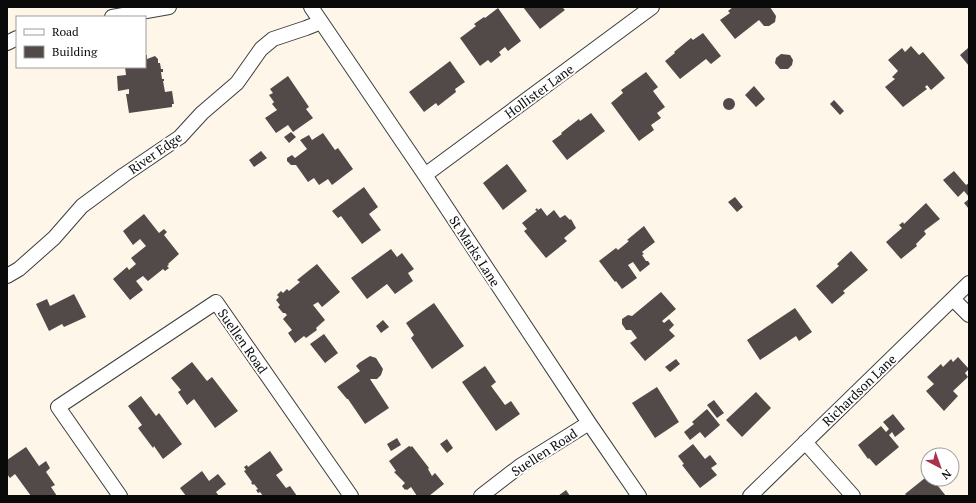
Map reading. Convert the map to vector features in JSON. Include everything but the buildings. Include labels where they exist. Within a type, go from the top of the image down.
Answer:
[{"type":"street","points":[[118,16],[169,7]]},
{"type":"street","name":"St Marks Lane","points":[[311,7],[639,496]]},
{"type":"street","name":"Hollister Lane","points":[[425,175],[652,7]]},
{"type":"street","name":"River Edge","points":[[7,276],[19,268],[54,238],[82,206],[180,137],[202,113],[237,83],[261,49],[273,39],[321,22]]},
{"type":"street","points":[[7,43],[16,38]]},
{"type":"street","name":"Richardson Lane","points":[[750,496],[969,283]]},
{"type":"street","points":[[953,299],[969,315]]},
{"type":"street","name":"Suellen Road","points":[[120,496],[58,406],[216,302],[351,496]]},
{"type":"street","name":"Suellen Road","points":[[481,496],[520,466],[589,423]]},
{"type":"street","points":[[805,442],[853,496]]}]
